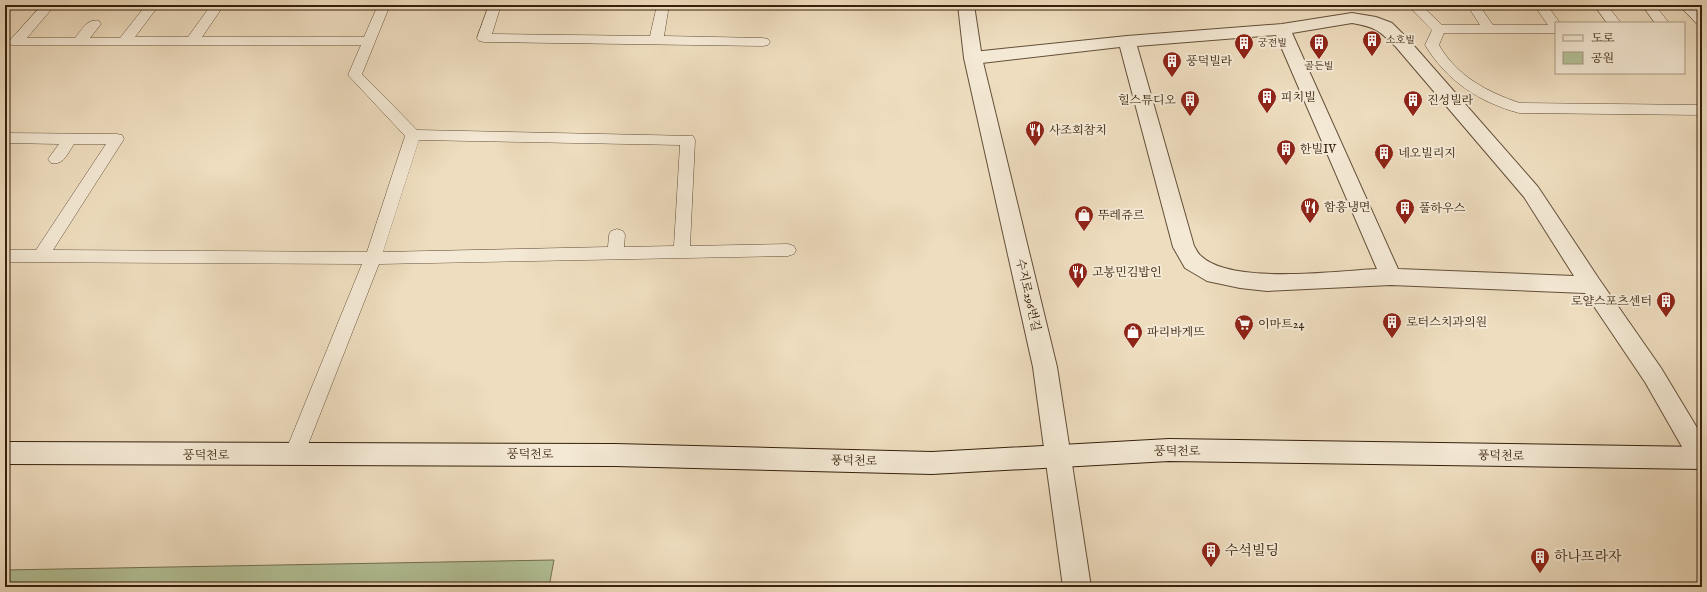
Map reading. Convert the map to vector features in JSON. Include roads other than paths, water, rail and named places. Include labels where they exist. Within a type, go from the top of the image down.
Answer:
[{"type":"street","name":"수지로296번길","points":[[966,5],[973,58],[1045,367],[1077,587]]},
{"type":"street","points":[[973,58],[1127,41],[1282,29],[1352,18],[1370,21],[1386,27],[1402,43],[1531,192],[1591,285],[1653,375],[1702,458]]},
{"type":"street","points":[[1282,29],[1391,277]]},
{"type":"street","points":[[1127,41],[1184,247],[1193,262],[1215,275],[1267,283],[1391,277],[1591,285]]},
{"type":"street","name":"풍덕천로","points":[[5,453],[294,455],[614,454],[932,463],[1169,450],[1548,457],[1702,458]]},
{"type":"lane","points":[[49,5],[16,42],[368,42]]},
{"type":"lane","points":[[124,42],[153,5]]},
{"type":"lane","points":[[192,42],[218,5]]},
{"type":"lane","points":[[384,5],[355,75],[413,135],[688,140],[682,251]]},
{"type":"lane","points":[[495,5],[484,38],[763,42]]},
{"type":"lane","points":[[656,41],[663,5]]},
{"type":"lane","points":[[1414,5],[1439,29],[1490,30],[1555,28]]},
{"type":"lane","points":[[1473,5],[1490,30]]},
{"type":"lane","points":[[1540,5],[1555,27]]},
{"type":"lane","points":[[1600,5],[1613,22]]},
{"type":"lane","points":[[1648,5],[1661,22]]},
{"type":"lane","points":[[1684,5],[1702,21]]},
{"type":"lane","points":[[79,42],[94,24]]},
{"type":"lane","points":[[1439,29],[1432,45],[1442,60],[1467,85],[1493,100],[1518,108],[1702,110]]},
{"type":"lane","points":[[294,455],[373,258],[413,135]]},
{"type":"lane","points":[[5,138],[118,139],[41,256]]},
{"type":"lane","points":[[56,159],[70,139]]},
{"type":"lane","points":[[616,252],[617,235]]},
{"type":"lane","points":[[5,256],[373,258],[616,252],[788,250]]},
{"type":"place","name":"소호빌","points":[[1372,57]]},
{"type":"place","name":"궁전빌","points":[[1244,60]]},
{"type":"place","name":"골든빌","points":[[1319,60]]},
{"type":"place","name":"풍덕빌라","points":[[1172,78]]},
{"type":"place","name":"피치빌","points":[[1267,114]]},
{"type":"place","name":"힐스튜디오","points":[[1190,117]]},
{"type":"place","name":"진성빌라","points":[[1413,117]]},
{"type":"place","name":"사조회참치","points":[[1035,147]]},
{"type":"place","name":"한빌IV","points":[[1286,166]]},
{"type":"place","name":"네오빌리지","points":[[1384,170]]},
{"type":"place","name":"함흥냉면","points":[[1310,224]]},
{"type":"place","name":"풀하우스","points":[[1405,225]]},
{"type":"place","name":"뚜레쥬르","points":[[1084,232]]},
{"type":"place","name":"고봉민김밥인","points":[[1078,289]]},
{"type":"place","name":"로얄스포츠센터","points":[[1666,318]]},
{"type":"place","name":"로터스치과의원","points":[[1392,339]]},
{"type":"place","name":"이마트24","points":[[1244,341]]},
{"type":"place","name":"파리바게뜨","points":[[1133,349]]},
{"type":"place","name":"수석빌딩","points":[[1211,568]]},
{"type":"place","name":"하나프라자","points":[[1540,574]]}]
